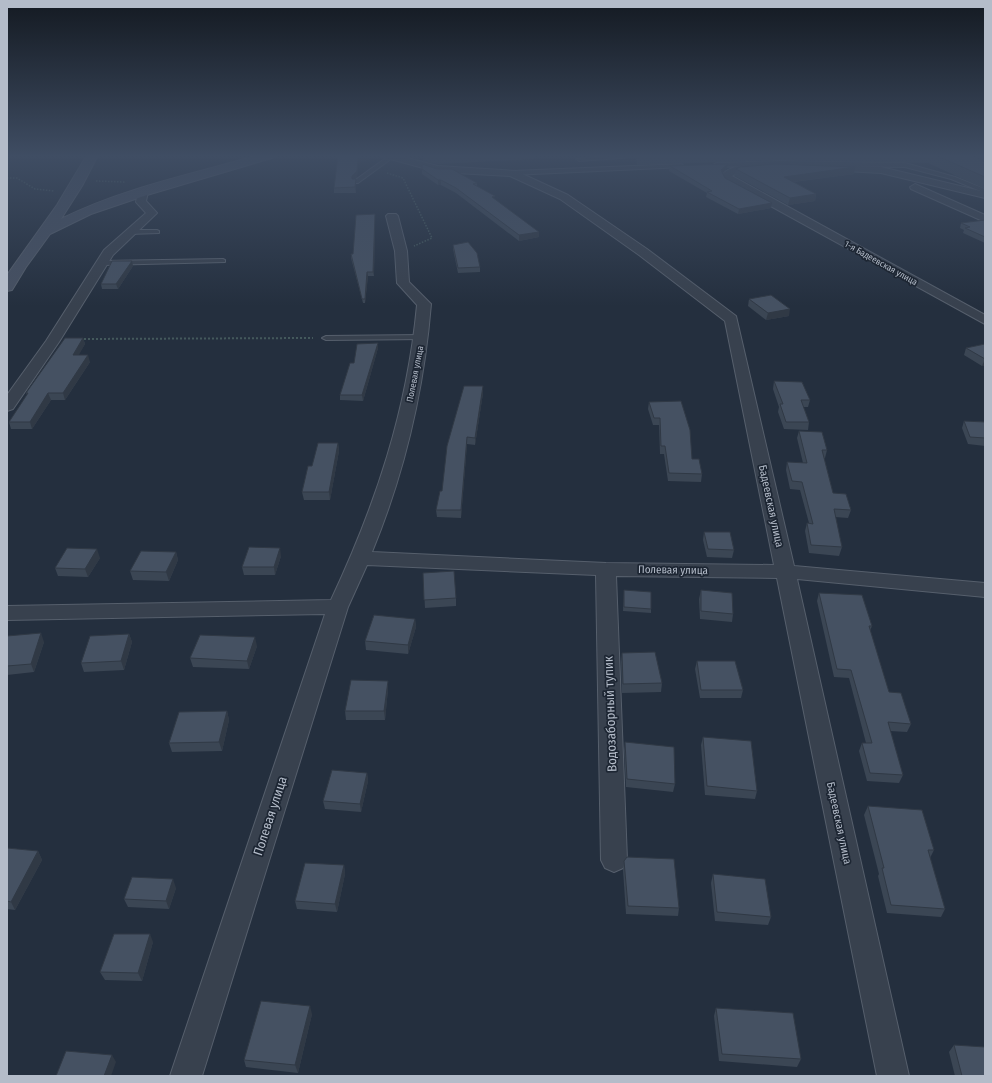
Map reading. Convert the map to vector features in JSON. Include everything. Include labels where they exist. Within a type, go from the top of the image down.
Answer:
[{"type":"main road","points":[[7,287],[13,276],[63,206]]},
{"type":"main road","points":[[45,232],[87,211],[103,206]]},
{"type":"street","points":[[7,406],[52,342],[108,254],[129,232],[152,213],[145,206]]},
{"type":"street","name":"Бадеевская улица","points":[[576,206],[644,252],[731,319],[893,1076]]},
{"type":"street","name":"1-я Бадеевская улица","points":[[777,206],[985,320]]},
{"type":"street","points":[[955,206],[985,219]]},
{"type":"street","name":"Полевая улица","points":[[186,1076],[338,607],[361,558],[396,459],[418,372],[424,304],[404,282],[401,251],[392,216]]},
{"type":"street","name":"Полевая улица","points":[[361,558],[606,569],[786,572],[985,590]]},
{"type":"street","name":"Водозаборный тупик","points":[[606,569],[614,860]]},
{"type":"street","points":[[7,613],[338,607]]},
{"type":"lane","points":[[129,232],[157,232]]},
{"type":"lane","points":[[103,263],[223,261]]},
{"type":"lane","points":[[326,338],[422,337]]},
{"type":"path","points":[[401,251],[432,238],[416,206]]},
{"type":"path","points":[[52,342],[83,338],[326,338]]},
{"type":"building","points":[[480,206],[503,206],[539,232],[519,235]]},
{"type":"building","points":[[732,206],[758,206],[739,209]]},
{"type":"building","points":[[375,214],[373,272],[367,272],[365,299],[362,299],[351,254],[353,254],[356,215]]},
{"type":"building","points":[[985,220],[985,237],[965,228],[970,227],[961,223]]},
{"type":"building","points":[[468,242],[477,253],[480,267],[458,268],[453,245]]},
{"type":"building","points":[[112,261],[132,261],[116,284],[101,284]]},
{"type":"building","points":[[771,295],[790,309],[768,313],[749,299]]},
{"type":"building","points":[[65,338],[83,338],[73,355],[88,355],[63,393],[48,393],[30,422],[9,422],[28,393],[26,393]]},
{"type":"building","points":[[378,343],[362,395],[340,395],[350,363],[354,363],[357,344]]},
{"type":"building","points":[[985,344],[985,359],[966,348]]},
{"type":"building","points":[[774,381],[802,382],[810,400],[801,400],[809,422],[786,422],[780,404],[783,404]]},
{"type":"building","points":[[464,386],[483,386],[475,438],[467,437],[461,510],[436,510],[440,491],[442,491],[447,446]]},
{"type":"building","points":[[681,401],[690,430],[692,459],[699,459],[702,474],[669,473],[665,446],[661,446],[660,418],[654,418],[649,402]]},
{"type":"building","points":[[964,421],[985,422],[985,438],[970,437]]},
{"type":"building","points":[[799,431],[822,432],[827,450],[822,450],[833,493],[846,494],[851,510],[834,509],[842,547],[811,545],[807,523],[813,524],[802,482],[792,481],[787,462],[807,463]]},
{"type":"building","points":[[318,443],[338,443],[329,492],[302,492],[308,466],[312,466]]},
{"type":"building","points":[[704,532],[730,532],[734,550],[708,549]]},
{"type":"building","points":[[249,547],[280,548],[274,567],[242,567]]},
{"type":"building","points":[[67,548],[97,549],[85,569],[55,568]]},
{"type":"building","points":[[141,551],[176,552],[166,572],[130,571]]},
{"type":"building","points":[[454,571],[456,598],[424,600],[423,573]]},
{"type":"building","points":[[624,590],[651,592],[651,609],[624,607]]},
{"type":"building","points":[[701,590],[732,593],[733,614],[701,611]]},
{"type":"building","points":[[819,593],[862,595],[872,626],[869,626],[889,692],[901,693],[911,724],[888,722],[903,775],[870,773],[862,743],[872,743],[851,670],[837,669]]},
{"type":"building","points":[[374,615],[415,619],[408,645],[365,641]]},
{"type":"building","points":[[41,633],[31,664],[7,666],[7,636]]},
{"type":"building","points":[[129,634],[121,661],[81,663],[90,636]]},
{"type":"building","points":[[200,635],[255,637],[247,661],[190,658]]},
{"type":"building","points":[[655,652],[662,683],[623,684],[622,653]]},
{"type":"building","points":[[697,661],[735,661],[743,690],[701,690]]},
{"type":"building","points":[[351,680],[388,681],[384,711],[345,711]]},
{"type":"building","points":[[227,711],[219,742],[169,743],[179,712]]},
{"type":"building","points":[[703,737],[751,741],[757,791],[707,786]]},
{"type":"building","points":[[625,742],[674,747],[675,784],[627,779]]},
{"type":"building","points":[[332,770],[367,773],[360,804],[323,801]]},
{"type":"building","points":[[868,806],[922,810],[934,850],[928,850],[945,909],[891,905],[882,868],[884,868]]},
{"type":"building","points":[[7,848],[38,851],[11,902],[7,901]]},
{"type":"building","points":[[627,857],[674,859],[679,908],[628,906],[624,861]]},
{"type":"building","points":[[305,863],[344,865],[335,904],[295,901]]},
{"type":"building","points":[[713,874],[765,879],[771,917],[717,912]]},
{"type":"building","points":[[132,877],[173,879],[166,901],[124,899]]},
{"type":"building","points":[[114,934],[150,934],[138,973],[100,972]]},
{"type":"building","points":[[261,1001],[310,1006],[295,1065],[244,1060]]},
{"type":"building","points":[[716,1008],[793,1013],[801,1059],[722,1054]]},
{"type":"building","points":[[954,1045],[985,1047],[985,1076],[962,1076]]},
{"type":"building","points":[[66,1051],[112,1055],[104,1076],[56,1076]]}]
